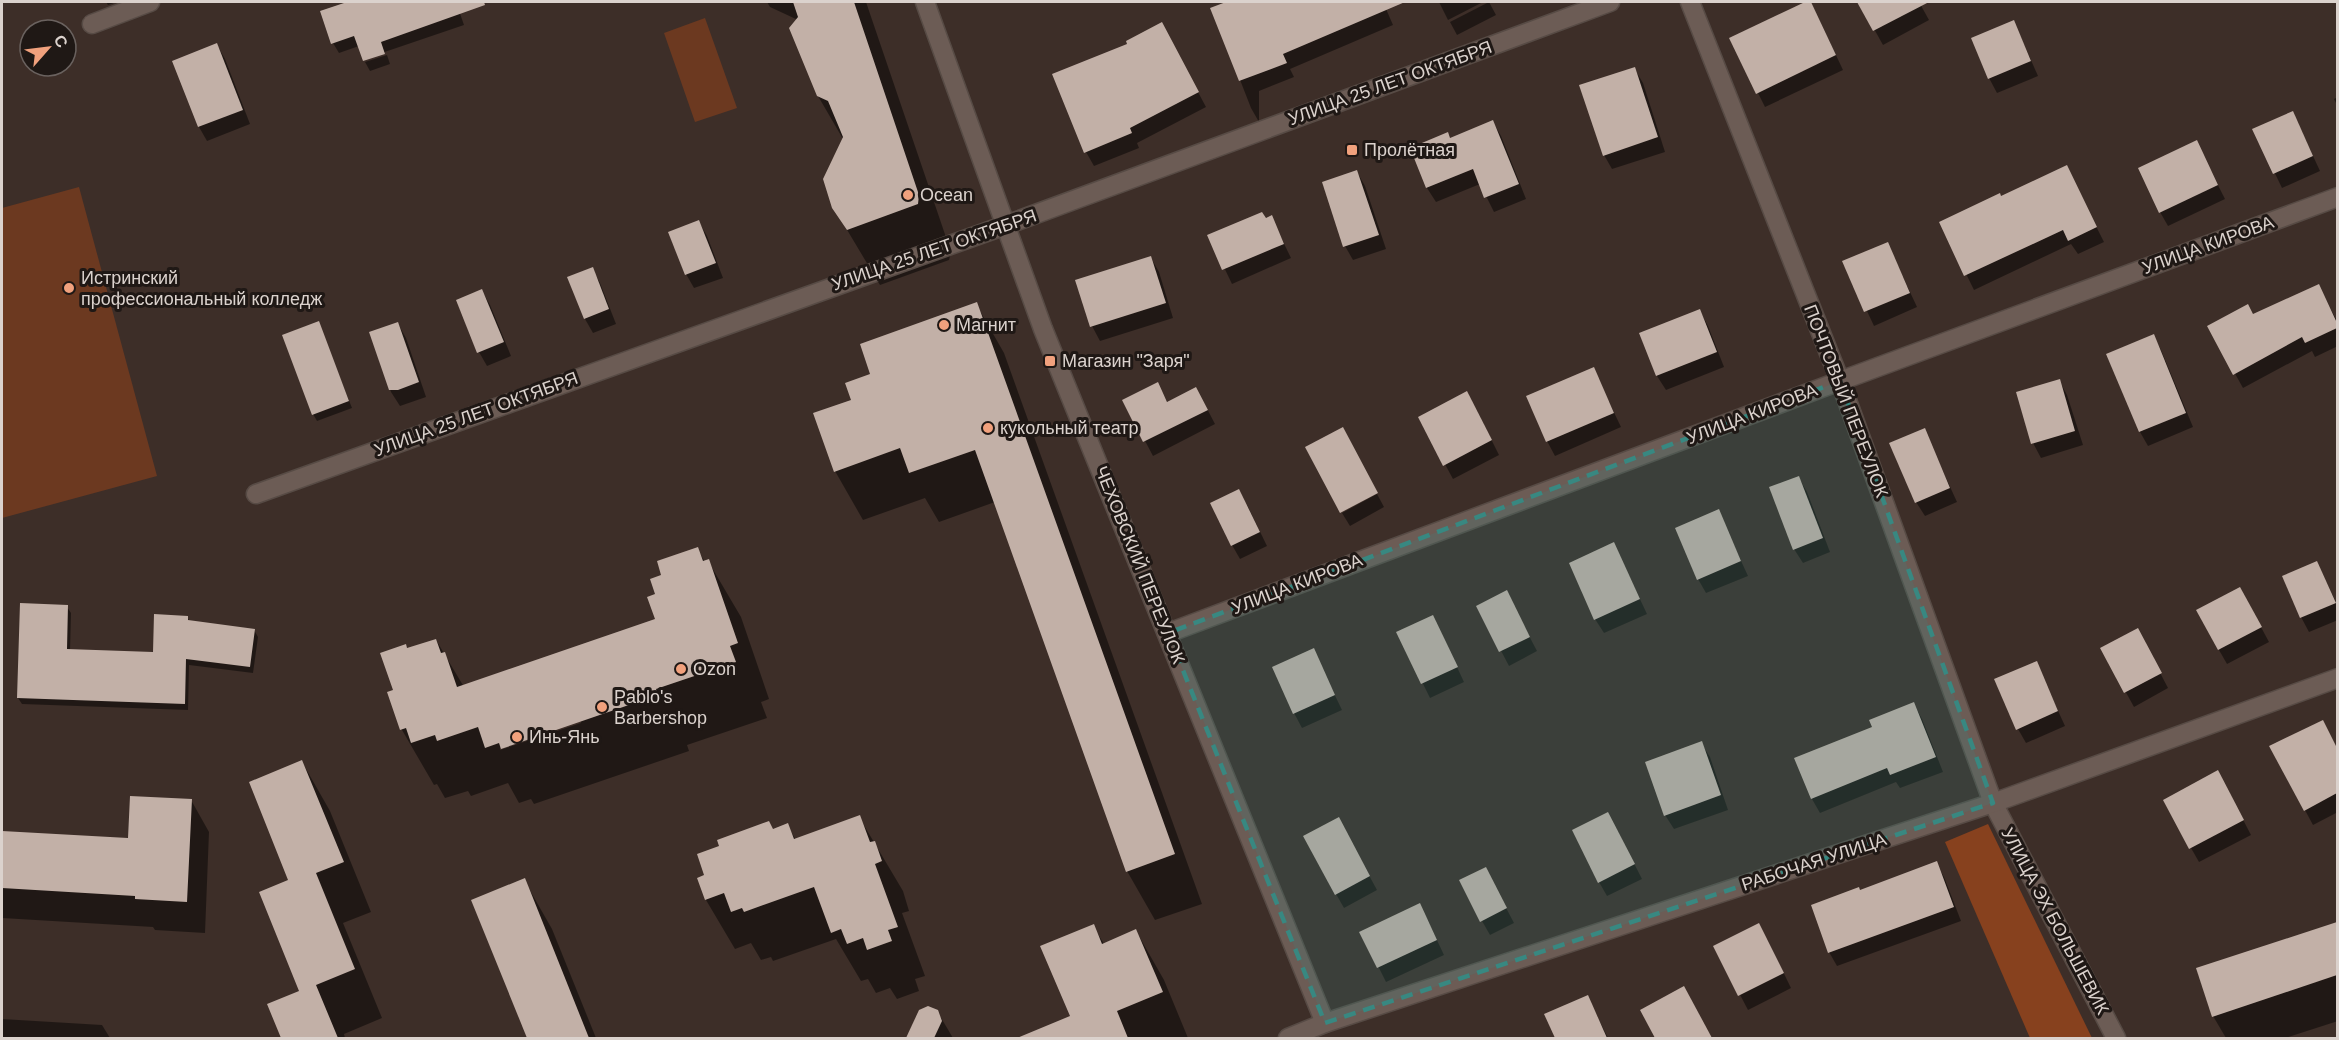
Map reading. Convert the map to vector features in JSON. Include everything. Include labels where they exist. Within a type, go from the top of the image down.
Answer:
[{"type":"street","points":[[92,24],[150,2]]},
{"type":"street","name":"ЧЕХОВСКИЙ ПЕРЕУЛОК","points":[[926,2],[1043,329],[1325,1023]]},
{"type":"street","name":"УЛИЦА 25 ЛЕТ ОКТЯБРЯ","points":[[256,495],[1006,225],[1610,2]]},
{"type":"street","name":"ПОЧТОВЫЙ ПЕРЕУЛОК","points":[[1690,2],[1840,381],[1993,803]]},
{"type":"street","name":"УЛИЦА КИРОВА","points":[[1168,633],[2337,197]]},
{"type":"street","name":"РАБОЧАЯ УЛИЦА","points":[[1288,1038],[1325,1023],[1993,803],[2337,678]]},
{"type":"street","name":"УЛИЦА ЭХ БОЛЬШЕВИК","points":[[1993,803],[2116,1038]]},
{"type":"highlighted area","points":[[1840,381],[1993,803],[1325,1023],[1168,633]]},
{"type":"shaded area","points":[[705,18],[737,108],[695,122],[664,33]]},
{"type":"shaded area","points":[[79,187],[157,476],[2,518],[2,208]]},
{"type":"shaded area","points":[[1988,824],[2092,1038],[2030,1038],[1945,842]]},
{"type":"building","points":[[347,2],[484,2],[485,5],[381,42],[385,54],[363,61],[354,36],[331,44],[320,11]]},
{"type":"building","points":[[793,2],[854,2],[919,195],[918,204],[847,230],[832,208],[823,179],[843,137],[828,101],[817,96],[789,28],[798,17]]},
{"type":"building","points":[[1226,2],[1405,2],[1283,54],[1287,63],[1239,81],[1210,8]]},
{"type":"building","points":[[1805,2],[1811,2],[1836,55],[1756,94],[1729,38]]},
{"type":"building","points":[[1857,2],[1929,2],[1873,31]]},
{"type":"building","points":[[2014,20],[2031,61],[1988,79],[1971,38]]},
{"type":"building","points":[[1162,22],[1199,92],[1130,128],[1132,133],[1084,153],[1052,74],[1127,44],[1126,41]]},
{"type":"building","points":[[217,43],[243,110],[198,127],[172,61]]},
{"type":"building","points":[[1635,67],[1658,137],[1603,156],[1579,85]]},
{"type":"building","points":[[2293,111],[2313,156],[2273,174],[2252,129]]},
{"type":"building","points":[[1493,120],[1519,184],[1484,198],[1473,169],[1426,188],[1410,148],[1448,132],[1450,138]]},
{"type":"building","points":[[2197,140],[2218,185],[2159,213],[2138,168]]},
{"type":"building","points":[[2067,165],[2097,227],[2068,241],[2063,230],[1964,276],[1939,222]]},
{"type":"building","points":[[1357,170],[1379,235],[1343,247],[1322,182]]},
{"type":"building","points":[[1262,212],[1266,218],[1272,215],[1284,244],[1222,270],[1207,235]]},
{"type":"building","points":[[699,220],[716,263],[685,275],[668,232]]},
{"type":"building","points":[[1888,242],[1910,293],[1864,312],[1842,261]]},
{"type":"building","points":[[1151,256],[1166,303],[1090,327],[1075,280]]},
{"type":"building","points":[[593,267],[609,309],[584,319],[567,277]]},
{"type":"building","points":[[2319,284],[2337,323],[2337,328],[2305,343],[2302,337],[2233,375],[2207,326],[2248,304],[2253,314]]},
{"type":"building","points":[[482,289],[504,342],[477,353],[456,300]]},
{"type":"building","points":[[977,302],[1175,854],[1126,872],[975,450],[909,473],[900,448],[834,472],[813,413],[851,400],[845,383],[870,374],[860,344]]},
{"type":"building","points":[[1700,309],[1717,352],[1656,376],[1639,333]]},
{"type":"building","points":[[319,321],[349,401],[312,415],[282,335]]},
{"type":"building","points":[[398,322],[419,382],[398,390],[389,390],[369,332]]},
{"type":"building","points":[[2154,334],[2186,413],[2139,432],[2106,354]]},
{"type":"building","points":[[1594,367],[1614,413],[1546,442],[1526,396]]},
{"type":"building","points":[[2060,379],[2075,431],[2031,444],[2016,392]]},
{"type":"building","points":[[1158,382],[1167,402],[1196,387],[1208,410],[1143,442],[1122,400]]},
{"type":"building","points":[[1467,391],[1492,440],[1443,466],[1418,417]]},
{"type":"building","points":[[1343,427],[1378,493],[1340,513],[1305,447]]},
{"type":"building","points":[[1925,428],[1950,488],[1915,503],[1889,443]]},
{"type":"building","points":[[1799,476],[1823,538],[1793,550],[1769,487]]},
{"type":"building","points":[[1239,489],[1260,532],[1231,546],[1210,503]]},
{"type":"building","points":[[1719,509],[1741,561],[1697,580],[1675,528]]},
{"type":"building","points":[[1614,542],[1640,599],[1594,620],[1569,563]]},
{"type":"building","points":[[698,547],[703,561],[709,559],[738,643],[730,646],[736,662],[656,689],[658,695],[501,749],[499,743],[485,748],[478,727],[437,741],[435,735],[411,743],[406,728],[400,730],[387,692],[393,690],[380,653],[406,644],[407,648],[436,639],[441,653],[445,652],[457,687],[655,619],[647,597],[655,594],[650,579],[661,575],[657,561]]},
{"type":"building","points":[[2317,561],[2336,603],[2300,618],[2282,576]]},
{"type":"building","points":[[2240,587],[2262,627],[2218,650],[2196,610]]},
{"type":"building","points":[[1507,590],[1530,637],[1499,652],[1476,606]]},
{"type":"building","points":[[20,603],[68,605],[67,649],[153,652],[154,614],[188,616],[188,620],[255,629],[250,667],[186,659],[185,704],[17,698]]},
{"type":"building","points":[[1433,615],[1458,667],[1421,684],[1396,632]]},
{"type":"building","points":[[2138,628],[2162,673],[2124,693],[2100,648]]},
{"type":"building","points":[[1314,648],[1335,695],[1293,714],[1272,667]]},
{"type":"building","points":[[2037,661],[2058,711],[2016,730],[1994,679]]},
{"type":"building","points":[[1914,702],[1936,757],[1890,775],[1887,768],[1811,799],[1794,758],[1872,727],[1869,720]]},
{"type":"building","points":[[2323,720],[2337,748],[2337,793],[2304,811],[2269,746]]},
{"type":"building","points":[[1702,741],[1721,795],[1664,816],[1645,762]]},
{"type":"building","points":[[302,760],[344,862],[316,873],[355,969],[316,985],[338,1038],[281,1038],[267,1004],[299,991],[259,892],[288,880],[249,782]]},
{"type":"building","points":[[2218,770],[2244,820],[2189,849],[2163,800]]},
{"type":"building","points":[[130,796],[192,799],[187,902],[135,899],[135,896],[2,888],[2,831],[128,838]]},
{"type":"building","points":[[1608,812],[1635,864],[1598,883],[1572,830]]},
{"type":"building","points":[[860,815],[870,842],[875,841],[882,861],[875,864],[898,927],[888,930],[892,941],[867,950],[863,938],[847,944],[841,929],[831,933],[814,887],[744,912],[742,908],[731,912],[724,893],[705,900],[697,878],[704,875],[697,854],[719,846],[717,840],[769,821],[773,829],[788,823],[794,839]]},
{"type":"building","points":[[1339,817],[1370,876],[1335,895],[1303,836]]},
{"type":"building","points":[[1937,861],[1954,907],[1828,953],[1811,905],[1859,887],[1860,890]]},
{"type":"building","points":[[1486,867],[1507,908],[1480,922],[1459,880]]},
{"type":"building","points":[[525,878],[589,1038],[527,1038],[471,900]]},
{"type":"building","points":[[1420,903],[1437,940],[1377,968],[1359,932]]},
{"type":"building","points":[[2337,922],[2337,975],[2212,1017],[2196,968]]},
{"type":"building","points":[[1759,923],[1784,973],[1738,996],[1713,946]]},
{"type":"building","points":[[1094,924],[1102,944],[1136,929],[1163,992],[1117,1011],[1128,1038],[1017,1038],[1070,1016],[1040,946]]},
{"type":"building","points":[[1684,986],[1712,1038],[1655,1038],[1640,1010]]},
{"type":"building","points":[[1588,995],[1607,1038],[1555,1038],[1544,1014]]},
{"type":"building","points":[[928,1006],[938,1010],[942,1021],[934,1038],[906,1038],[919,1010]]},
{"type":"place","name":"Пролётная","points":[[1352,150]]},
{"type":"place","name":"Ocean","points":[[908,195]]},
{"type":"place","name":"Истринский профессиональный колледж","points":[[69,288]]},
{"type":"place","name":"Магнит","points":[[944,325]]},
{"type":"place","name":"Магазин \"Заря\"","points":[[1050,361]]},
{"type":"place","name":"кукольный театр","points":[[988,428]]},
{"type":"place","name":"Ozon","points":[[681,669]]},
{"type":"place","name":"Pablo's Barbershop","points":[[602,707]]},
{"type":"place","name":"Инь-Янь","points":[[517,737]]}]
